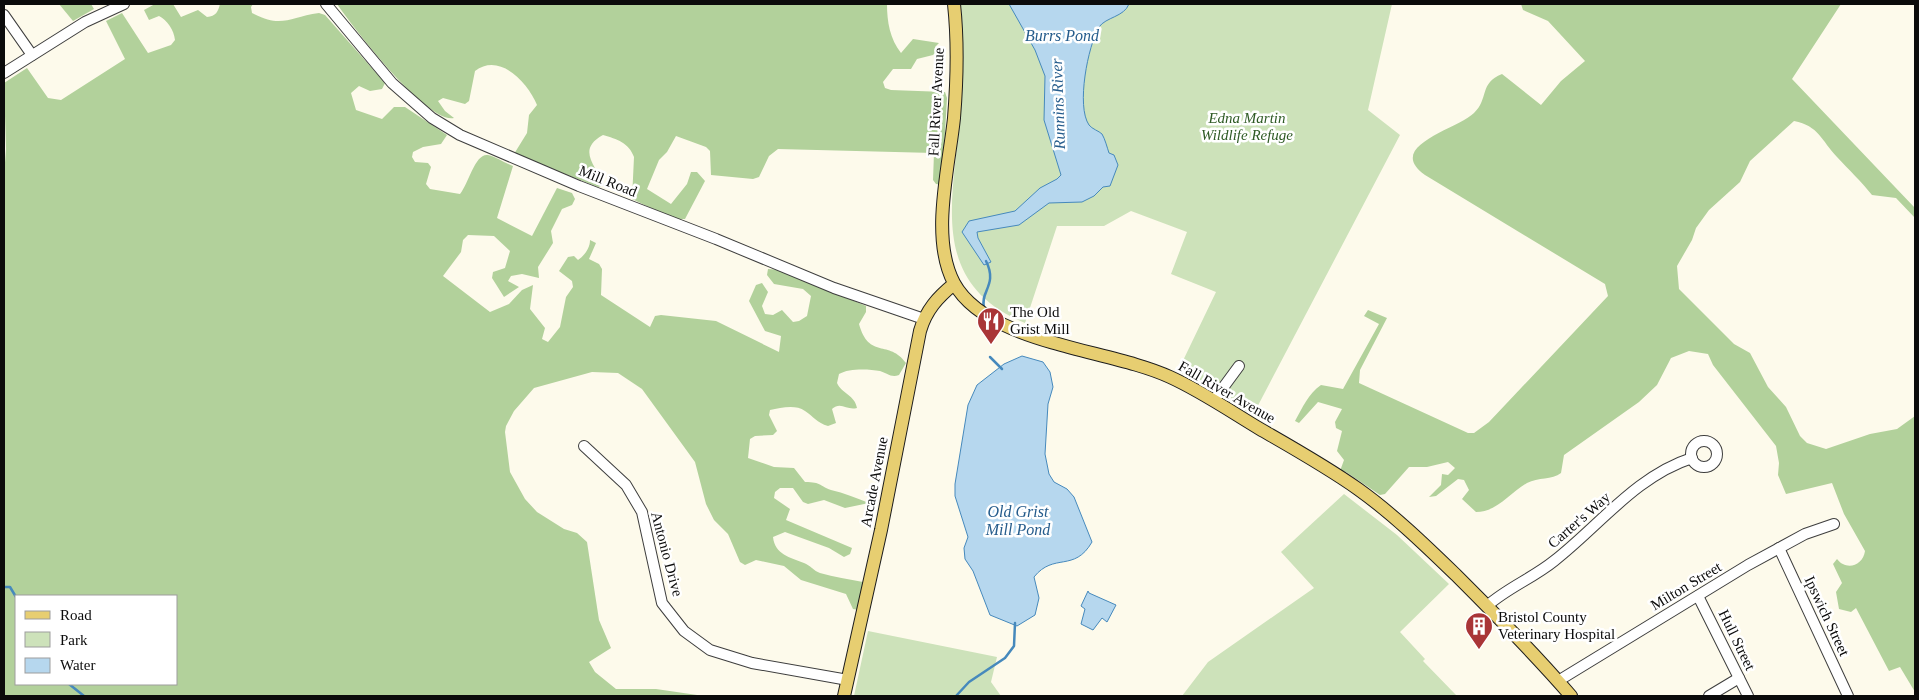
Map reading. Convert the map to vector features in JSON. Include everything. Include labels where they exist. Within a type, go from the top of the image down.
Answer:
[{"type":"main road","name":"Fall River Avenue","points":[[954,4],[956,86],[943,236],[950,274],[959,291],[987,316],[1010,329],[1108,356],[1167,375],[1214,400],[1358,490],[1419,540],[1487,606],[1571,696]]},
{"type":"main road","name":"Arcade Avenue","points":[[844,696],[881,530],[924,319],[935,302],[954,284]]},
{"type":"street","points":[[4,73],[85,22],[124,4]]},
{"type":"street","name":"Mill Road","points":[[326,4],[392,83],[432,118],[460,135],[579,186],[716,238],[834,288],[924,319]]},
{"type":"street","points":[[4,15],[32,55]]},
{"type":"street","points":[[1214,400],[1239,366]]},
{"type":"street","name":"Antonio Drive","points":[[584,446],[626,484],[642,512],[662,603],[684,631],[710,650],[752,663],[848,680]]},
{"type":"street","name":"Carter's Way","points":[[1487,606],[1504,592],[1552,563],[1654,474],[1692,458]]},
{"type":"street","name":"Milton Street","points":[[1558,681],[1779,548],[1805,534],[1834,524]]},
{"type":"street","name":"Ipswich Street","points":[[1779,548],[1848,696]]},
{"type":"street","name":"Hull Street","points":[[1698,596],[1748,696]]},
{"type":"street","points":[[1709,696],[1739,678]]},
{"type":"green space","points":[[59,4],[91,4],[94,9],[73,21]]},
{"type":"green space","points":[[155,4],[173,4],[181,17],[198,10],[207,17],[213,16],[220,4],[253,4],[251,7],[252,13],[262,18],[278,21],[319,13],[325,15],[385,83],[382,89],[370,91],[359,86],[351,93],[356,110],[382,119],[394,107],[405,107],[447,135],[441,144],[423,147],[413,152],[412,157],[415,162],[428,163],[431,167],[426,184],[430,189],[460,194],[479,159],[483,156],[488,155],[513,166],[497,218],[532,236],[557,188],[572,193],[575,199],[572,205],[562,209],[551,231],[553,243],[538,267],[539,278],[522,274],[511,276],[508,281],[519,287],[504,297],[492,278],[493,272],[505,268],[510,251],[494,236],[468,235],[463,240],[461,252],[443,276],[490,312],[509,304],[522,290],[533,285],[530,309],[545,328],[542,339],[548,342],[560,327],[566,297],[573,287],[572,281],[559,271],[568,257],[574,256],[578,260],[583,256],[588,249],[590,240],[596,243],[589,259],[599,264],[602,269],[601,295],[650,327],[655,316],[661,315],[716,321],[779,352],[781,336],[765,331],[749,301],[756,285],[762,283],[768,292],[762,306],[765,314],[773,315],[782,310],[793,322],[807,316],[811,296],[803,289],[774,284],[767,275],[768,269],[781,270],[866,306],[866,312],[859,324],[863,335],[874,346],[900,356],[906,363],[899,375],[891,376],[880,371],[865,369],[839,374],[837,383],[839,387],[854,400],[857,408],[835,407],[832,409],[836,423],[828,426],[801,409],[788,407],[770,410],[769,415],[777,431],[773,435],[755,436],[750,439],[748,458],[774,467],[794,468],[805,482],[818,483],[831,490],[869,503],[845,508],[824,500],[808,504],[803,502],[793,488],[780,488],[775,492],[774,498],[790,509],[786,520],[852,548],[850,554],[844,557],[829,548],[785,532],[773,537],[774,543],[780,552],[818,572],[863,582],[859,610],[853,609],[846,594],[801,580],[784,566],[756,560],[745,565],[740,562],[728,534],[714,520],[706,504],[695,462],[642,389],[618,373],[592,372],[534,388],[514,411],[505,432],[510,472],[525,499],[537,512],[564,529],[577,533],[587,542],[599,620],[611,648],[589,662],[595,672],[616,689],[656,689],[704,696],[4,696],[4,176],[6,149],[4,83],[27,68],[48,98],[61,100],[125,59],[106,21],[122,13],[148,53],[171,45],[175,40],[172,29],[167,23],[159,16],[149,20],[144,10]]},
{"type":"green space","points":[[337,4],[887,4],[890,30],[894,42],[901,53],[913,39],[939,43],[935,47],[937,51],[933,55],[917,59],[911,69],[893,69],[883,82],[885,88],[891,90],[945,92],[947,98],[942,185],[936,184],[933,180],[934,153],[778,149],[769,156],[759,177],[753,179],[711,175],[710,151],[706,147],[676,136],[667,152],[659,160],[647,189],[671,204],[687,184],[691,172],[697,172],[705,181],[685,219],[674,219],[632,199],[634,157],[626,145],[613,138],[603,135],[595,141],[589,152],[590,158],[604,185],[598,187],[514,154],[527,133],[529,115],[537,105],[533,96],[520,80],[503,68],[494,65],[484,66],[475,71],[469,101],[465,104],[443,98],[438,101],[445,111],[454,118],[442,116],[426,106],[391,72]]},
{"type":"green space","name":"Edna Martin Wildlife Refuge","points":[[961,4],[1392,4],[1368,110],[1400,135],[1253,415],[1178,371],[1216,292],[1171,274],[1187,232],[1131,211],[1104,226],[1057,226],[1025,323],[994,306],[973,286],[960,262],[954,236],[952,209],[962,89]]},
{"type":"green space","points":[[1521,4],[1841,4],[1792,79],[1915,208],[1915,218],[1896,198],[1872,195],[1819,134],[1809,126],[1794,121],[1750,161],[1740,182],[1709,210],[1696,228],[1692,240],[1677,266],[1679,289],[1734,344],[1750,353],[1768,387],[1786,407],[1800,436],[1807,443],[1826,449],[1870,434],[1897,429],[1915,416],[1915,692],[1900,667],[1889,671],[1856,608],[1851,612],[1839,609],[1836,592],[1842,583],[1833,564],[1837,559],[1845,565],[1854,565],[1861,560],[1865,551],[1844,514],[1832,483],[1786,494],[1778,475],[1779,463],[1776,446],[1713,365],[1708,354],[1689,351],[1671,358],[1657,385],[1639,402],[1564,455],[1561,473],[1553,477],[1527,483],[1497,505],[1484,511],[1476,512],[1462,499],[1469,490],[1464,480],[1458,479],[1436,496],[1429,497],[1441,485],[1442,474],[1448,475],[1455,468],[1448,462],[1427,467],[1409,467],[1385,494],[1380,495],[1346,472],[1340,471],[1344,460],[1337,451],[1342,431],[1336,428],[1335,422],[1342,409],[1318,402],[1299,423],[1295,421],[1309,397],[1321,385],[1343,389],[1379,324],[1364,316],[1368,310],[1387,318],[1360,370],[1359,383],[1468,433],[1474,433],[1489,422],[1608,296],[1605,284],[1425,175],[1415,165],[1413,155],[1418,147],[1428,139],[1474,113],[1479,108],[1490,82],[1495,78],[1502,74],[1541,105],[1561,81],[1585,61],[1548,21],[1523,10]]},
{"type":"green space","points":[[1344,494],[1397,535],[1449,584],[1400,632],[1425,659],[1423,661],[1457,696],[1182,696],[1208,662],[1314,588],[1281,552]]},
{"type":"green space","points":[[868,631],[997,657],[991,682],[1001,696],[854,696]]},
{"type":"water","name":"Burrs Pond","points":[[1009,4],[1129,4],[1123,12],[1099,27],[1091,48],[1085,76],[1085,116],[1089,125],[1102,134],[1109,153],[1114,155],[1118,165],[1110,186],[1103,187],[1094,196],[1082,202],[1049,203],[1019,225],[977,232],[978,238],[991,262],[984,265],[962,232],[969,221],[1015,211],[1040,188],[1061,175],[1044,120],[1045,76],[1035,50]]},
{"type":"water","name":"Old Grist Mill Pond","points":[[1022,356],[1043,362],[1050,372],[1053,387],[1048,404],[1045,454],[1049,474],[1054,482],[1067,489],[1074,497],[1092,542],[1078,557],[1049,565],[1034,577],[1039,598],[1035,615],[1017,626],[990,615],[973,571],[965,559],[964,548],[968,537],[955,496],[955,484],[968,405],[977,385],[1004,364]]},
{"type":"water","points":[[1088,591],[1116,605],[1107,622],[1102,618],[1093,630],[1081,624],[1085,609],[1081,606]]},
{"type":"waterway","name":"Runnins River","points":[[984,307],[984,296],[990,282],[986,261]]},
{"type":"waterway","name":"Runnins River","points":[[990,357],[1002,369]]},
{"type":"waterway","points":[[4,587],[10,587],[15,595]]},
{"type":"waterway","name":"Runnins River","points":[[956,696],[969,682],[1005,658],[1014,646],[1015,623]]},
{"type":"waterway","points":[[70,685],[84,696]]},
{"type":"place","name":"The Old Grist Mill","points":[[991,345]]},
{"type":"place","name":"Bristol County Veterinary Hospital","points":[[1479,650]]}]
